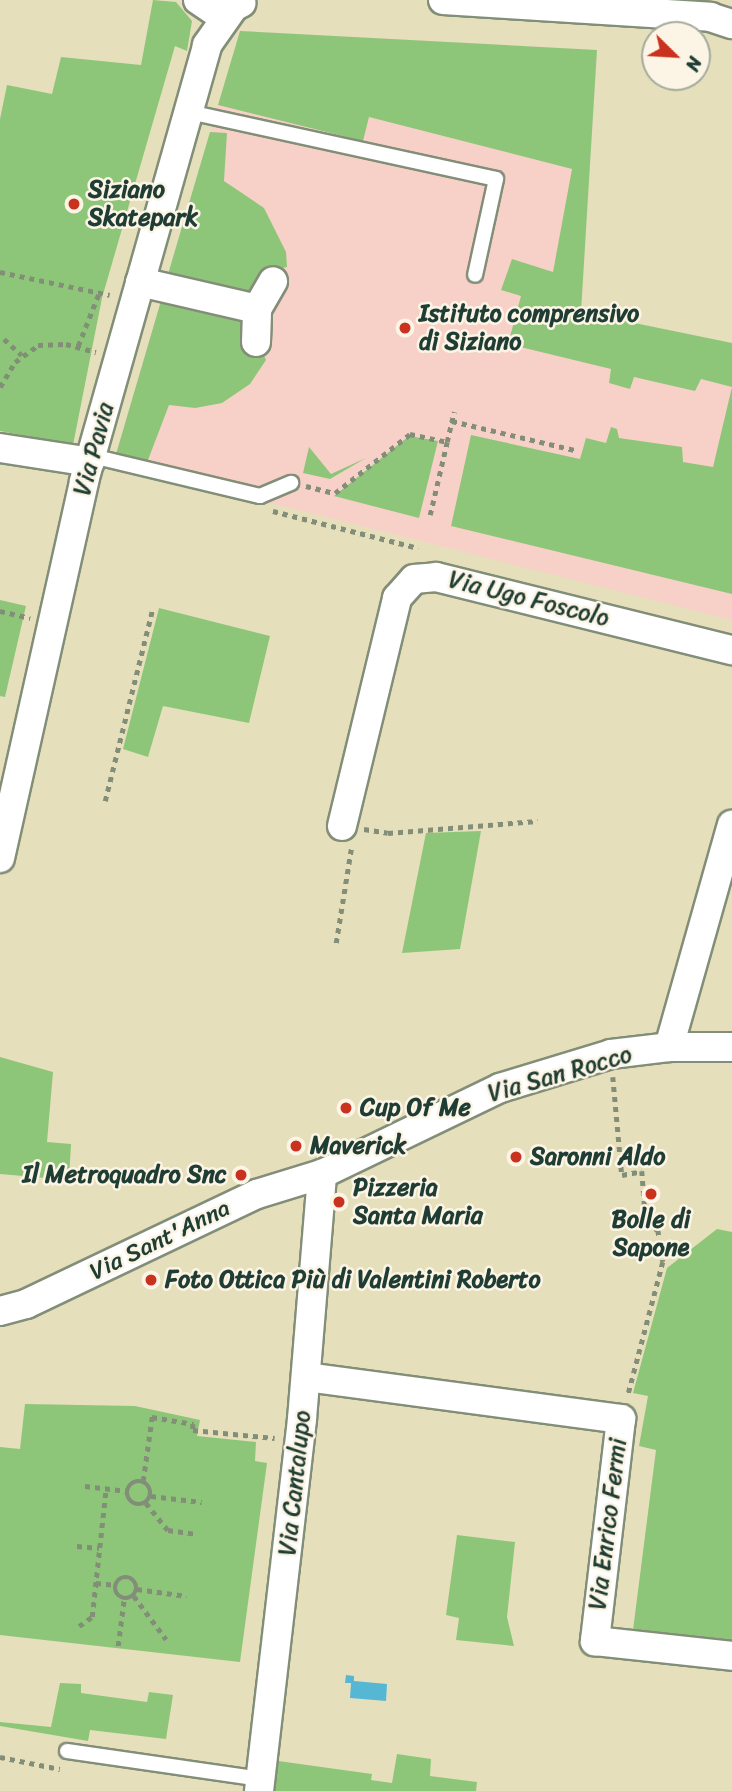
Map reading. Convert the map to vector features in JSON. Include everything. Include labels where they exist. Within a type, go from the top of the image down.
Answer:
[{"type":"street","points":[[443,0],[710,17],[732,24]]},
{"type":"street","points":[[199,2],[219,14],[243,4]]},
{"type":"street","name":"Via Pavia","points":[[199,2],[207,46]]},
{"type":"street","name":"Via Pavia","points":[[0,858],[91,459],[188,112],[207,46],[243,4]]},
{"type":"street","points":[[256,342],[257,309],[273,281]]},
{"type":"street","points":[[138,291],[257,309]]},
{"type":"street","points":[[0,448],[91,459]]},
{"type":"street","name":"Via Ugo Foscolo","points":[[342,826],[397,598],[414,579],[436,577],[732,650]]},
{"type":"street","points":[[669,1047],[732,825]]},
{"type":"street","name":"Via San Rocco","points":[[322,1174],[500,1088],[611,1054],[669,1047],[732,1047]]},
{"type":"street","name":"Via Cantalupo","points":[[260,1785],[300,1440],[322,1174]]},
{"type":"street","name":"Via Sant'Anna","points":[[0,1311],[26,1304],[257,1194],[322,1174]]},
{"type":"street","name":"Via Enrico Fermi","points":[[306,1377],[621,1419],[594,1641],[732,1656]]},
{"type":"lane","points":[[188,112],[496,179],[475,275]]},
{"type":"lane","points":[[91,459],[260,496],[291,483]]},
{"type":"lane","points":[[66,1751],[260,1785]]},
{"type":"path","points":[[0,272],[99,293],[138,291]]},
{"type":"path","points":[[78,346],[99,293]]},
{"type":"path","points":[[4,339],[22,355]]},
{"type":"path","points":[[0,387],[22,355],[38,345],[78,346],[118,360]]},
{"type":"path","points":[[430,515],[454,412]]},
{"type":"path","points":[[452,421],[575,450]]},
{"type":"path","points":[[291,483],[335,493],[410,433],[447,442]]},
{"type":"path","points":[[105,801],[152,611]]},
{"type":"path","points":[[388,833],[538,821]]},
{"type":"path","points":[[336,943],[352,852],[342,826]]},
{"type":"path","points":[[611,1054],[622,1175],[642,1171],[646,1224],[658,1230],[663,1262],[621,1419]]},
{"type":"path","points":[[143,1481],[152,1417],[193,1424],[193,1430],[300,1440]]},
{"type":"path","points":[[135,1481],[143,1481],[151,1489],[151,1496],[146,1503],[135,1504],[128,1491],[135,1481]]},
{"type":"path","points":[[85,1486],[128,1491]]},
{"type":"path","points":[[79,1626],[92,1617],[106,1489]]},
{"type":"path","points":[[151,1496],[202,1502]]},
{"type":"path","points":[[146,1503],[168,1530],[196,1534]]},
{"type":"path","points":[[77,1546],[99,1548]]},
{"type":"path","points":[[96,1583],[116,1586],[129,1578],[137,1589],[187,1596]]},
{"type":"path","points":[[116,1586],[124,1599],[118,1646]]},
{"type":"path","points":[[134,1596],[137,1589]]},
{"type":"path","points":[[124,1599],[134,1596]]},
{"type":"path","points":[[134,1596],[166,1639]]},
{"type":"shaded area","name":"Istituto comprensivo di Siziano","points":[[240,31],[597,50],[581,312],[732,343],[732,620],[113,463]]},
{"type":"green space","points":[[153,0],[176,2],[192,21],[187,51],[175,46],[102,298],[73,445],[0,431],[0,119],[7,85],[52,94],[61,57],[141,65]]},
{"type":"green space","points":[[240,31],[597,50],[581,312],[732,343],[732,387],[701,379],[695,391],[634,377],[630,389],[609,383],[611,369],[508,344],[521,296],[501,290],[512,259],[553,272],[572,169],[369,117],[363,141],[218,105]]},
{"type":"green space","points":[[210,132],[227,133],[224,181],[264,208],[286,252],[287,267],[268,271],[250,296],[166,281]]},
{"type":"green space","points":[[163,294],[245,313],[266,360],[250,384],[222,403],[195,408],[169,405],[145,468],[114,461]]},
{"type":"green space","points":[[732,387],[732,594],[451,526],[471,435],[580,459],[586,438],[606,443],[611,427],[617,429],[619,438],[682,447],[683,462],[713,467]]},
{"type":"green space","points":[[409,436],[438,441],[419,518],[334,496]]},
{"type":"green space","points":[[309,447],[331,474],[366,458],[330,479],[303,473]]},
{"type":"green space","points":[[0,600],[26,606],[5,697],[0,696]]},
{"type":"green space","points":[[159,608],[270,636],[249,723],[163,706],[148,757],[123,749]]},
{"type":"green space","points":[[481,831],[460,949],[402,953],[426,833]]},
{"type":"green space","points":[[0,1057],[53,1072],[47,1142],[71,1144],[69,1180],[0,1174]]},
{"type":"green space","points":[[717,1229],[732,1232],[732,1642],[633,1630],[656,1450],[639,1446],[648,1396],[633,1393],[667,1268]]},
{"type":"green space","points":[[25,1404],[135,1406],[200,1420],[197,1436],[256,1442],[255,1461],[267,1463],[240,1662],[0,1635],[0,1447],[20,1449]]},
{"type":"green space","points":[[457,1535],[515,1542],[507,1617],[514,1646],[456,1640],[459,1618],[446,1615]]},
{"type":"green space","points":[[60,1683],[81,1684],[81,1693],[147,1702],[149,1692],[173,1695],[166,1739],[90,1730],[88,1741],[0,1726],[0,1722],[51,1727]]},
{"type":"green space","points":[[397,1754],[431,1759],[430,1776],[477,1782],[476,1791],[267,1791],[271,1760],[372,1774],[371,1780],[392,1783]]},
{"type":"water","points":[[346,1675],[354,1676],[354,1681],[387,1684],[386,1701],[350,1698],[351,1683],[345,1683]]},
{"type":"place","name":"Siziano Skatepark","points":[[74,204]]},
{"type":"place","name":"Istituto comprensivo di Siziano","points":[[405,328]]},
{"type":"place","name":"Cup Of Me","points":[[346,1108]]},
{"type":"place","name":"Maverick","points":[[296,1146]]},
{"type":"place","name":"Saronni Aldo","points":[[516,1157]]},
{"type":"place","name":"Il Metroquadro Snc","points":[[241,1175]]},
{"type":"place","name":"Bolle di Sapone","points":[[651,1194]]},
{"type":"place","name":"Pizzeria Santa Maria","points":[[339,1202]]},
{"type":"place","name":"Foto Ottica Più di Valentini Roberto","points":[[151,1280]]}]
